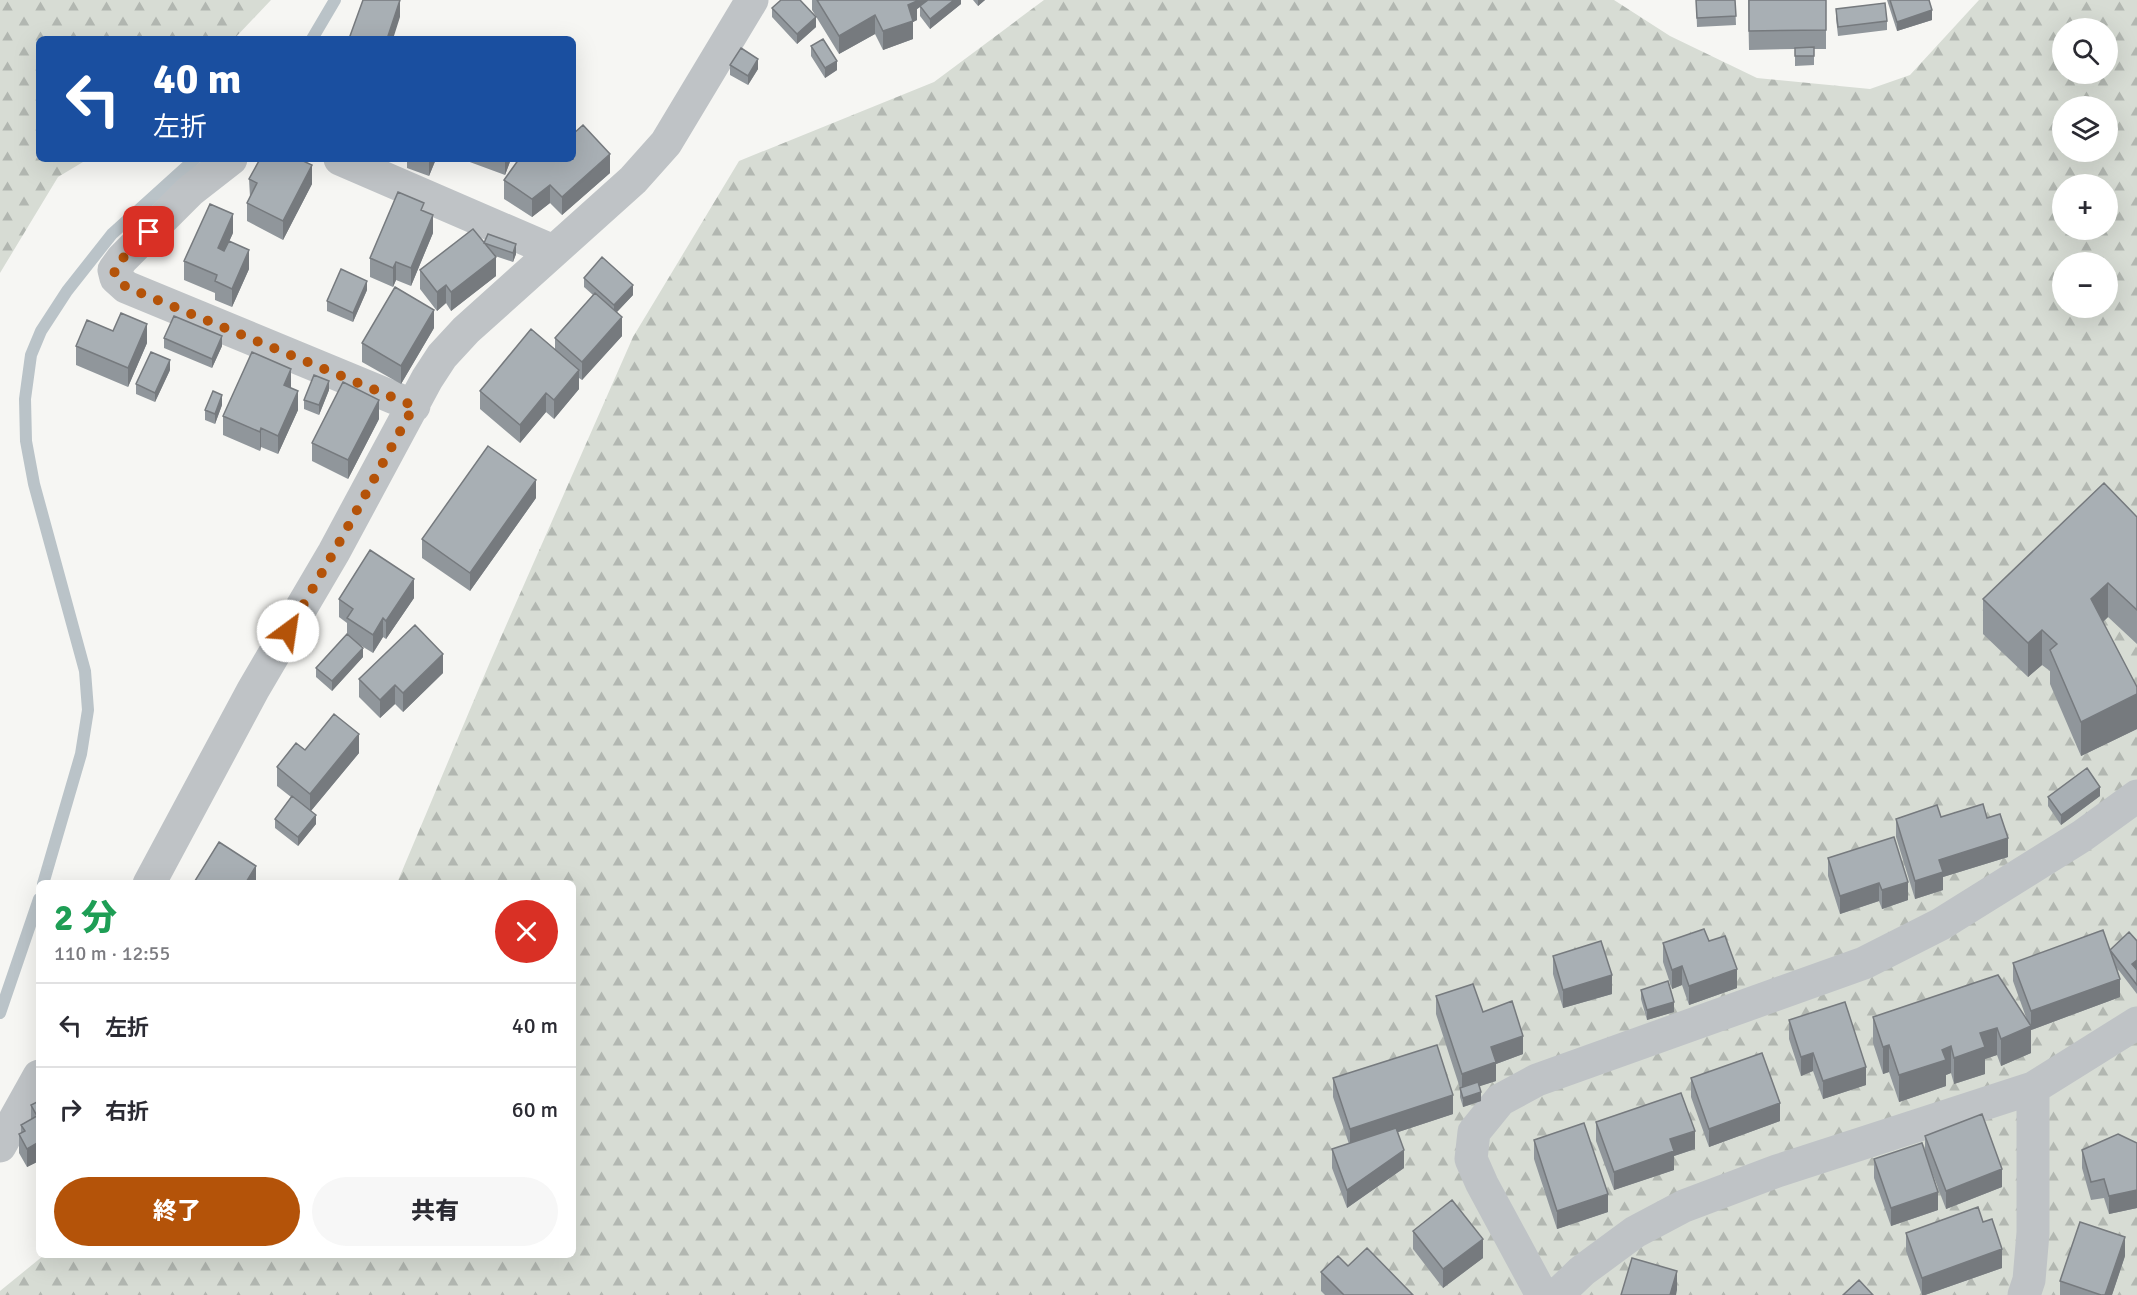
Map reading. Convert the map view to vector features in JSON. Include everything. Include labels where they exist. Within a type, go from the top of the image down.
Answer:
[{"type":"street","points":[[151,880],[248,699],[334,552],[441,356],[466,330],[633,180],[666,142],[752,0]]},
{"type":"street","points":[[227,162],[190,191],[122,259],[114,270],[116,278],[126,287],[414,406]]},
{"type":"street","points":[[347,162],[553,251]]},
{"type":"street","points":[[1542,1295],[1471,1160],[1474,1132],[1500,1100],[1537,1080],[1864,963],[1941,924],[2082,836],[2137,796]]},
{"type":"street","points":[[1557,1295],[1582,1271],[1635,1232],[1684,1206],[1777,1171],[2033,1088],[2137,1023]]},
{"type":"street","points":[[0,1146],[36,1081]]},
{"type":"street","points":[[2024,1295],[2029,1280],[2033,1233],[2033,1088]]},
{"type":"green space","points":[[0,0],[271,0],[237,36],[36,36],[36,162],[83,162],[58,177],[0,273]]},
{"type":"green space","points":[[1044,0],[1614,0],[1670,36],[1757,78],[1870,89],[1910,75],[1979,0],[2137,0],[2137,1295],[0,1295],[0,1291],[41,1258],[576,1258],[576,880],[398,880],[490,662],[633,337],[739,161],[934,82]]},
{"type":"building","points":[[363,0],[400,0],[388,36],[350,36]]},
{"type":"building","points":[[781,0],[800,0],[816,17],[797,34],[772,8]]},
{"type":"building","points":[[817,0],[917,1],[908,5],[913,21],[883,31],[875,15],[839,36]]},
{"type":"building","points":[[928,0],[954,0],[930,19],[920,6]]},
{"type":"building","points":[[1696,0],[1735,0],[1736,16],[1697,18]]},
{"type":"building","points":[[1749,0],[1826,0],[1826,30],[1749,31]]},
{"type":"building","points":[[1890,0],[1929,0],[1932,10],[1897,22]]},
{"type":"building","points":[[1885,3],[1887,21],[1838,27],[1836,9]]},
{"type":"building","points":[[823,39],[837,61],[825,68],[811,46]]},
{"type":"building","points":[[1814,47],[1814,56],[1795,56],[1795,48]]},
{"type":"building","points":[[741,48],[758,59],[748,76],[730,65]]},
{"type":"building","points":[[583,125],[610,154],[562,197],[550,185],[532,199],[504,180],[517,162],[576,162],[576,131]]},
{"type":"building","points":[[258,162],[306,162],[312,165],[283,221],[247,203],[257,183],[249,179]]},
{"type":"building","points":[[398,192],[424,203],[421,210],[433,215],[411,268],[396,262],[393,268],[370,258]]},
{"type":"building","points":[[210,204],[233,214],[218,248],[224,251],[229,241],[249,250],[232,289],[215,281],[217,275],[184,261]]},
{"type":"building","points":[[473,229],[496,257],[451,292],[446,285],[437,292],[420,270]]},
{"type":"building","points":[[488,234],[516,244],[513,253],[484,243]]},
{"type":"building","points":[[602,257],[633,285],[614,305],[584,278]]},
{"type":"building","points":[[341,269],[367,281],[353,313],[327,301]]},
{"type":"building","points":[[395,287],[434,310],[401,366],[362,343]]},
{"type":"building","points":[[595,293],[622,317],[582,362],[555,338]]},
{"type":"building","points":[[121,313],[147,324],[128,368],[76,346],[87,320],[113,331]]},
{"type":"building","points":[[174,316],[222,336],[212,359],[164,338]]},
{"type":"building","points":[[531,329],[579,370],[554,400],[546,393],[520,425],[480,391]]},
{"type":"building","points":[[151,352],[170,360],[155,393],[136,384]]},
{"type":"building","points":[[252,352],[291,369],[284,385],[298,391],[278,436],[261,428],[260,432],[223,416]]},
{"type":"building","points":[[314,375],[329,381],[319,405],[304,400]]},
{"type":"building","points":[[343,382],[379,400],[348,460],[312,443]]},
{"type":"building","points":[[213,391],[222,395],[215,414],[205,410]]},
{"type":"building","points":[[488,446],[536,480],[470,573],[422,539]]},
{"type":"building","points":[[2104,483],[2137,517],[2137,610],[2108,583],[2091,599],[2137,687],[2137,694],[2081,722],[2050,650],[2057,644],[2042,630],[2028,643],[1983,599]]},
{"type":"building","points":[[370,550],[414,579],[386,621],[383,618],[373,635],[347,618],[353,609],[339,599]]},
{"type":"building","points":[[415,625],[443,654],[403,693],[395,685],[380,700],[359,679]]},
{"type":"building","points":[[347,634],[363,648],[332,681],[316,668]]},
{"type":"building","points":[[334,714],[359,734],[310,794],[277,767],[296,743],[305,750]]},
{"type":"building","points":[[2087,768],[2100,787],[2061,815],[2048,797]]},
{"type":"building","points":[[292,796],[316,815],[298,837],[275,819]]},
{"type":"building","points":[[1983,804],[1987,818],[2000,814],[2008,838],[1939,860],[1943,872],[1915,881],[1896,819],[1937,805],[1941,817]]},
{"type":"building","points":[[1894,837],[1908,882],[1882,890],[1879,883],[1840,896],[1828,858]]},
{"type":"building","points":[[219,842],[256,866],[247,880],[195,880]]},
{"type":"building","points":[[1704,929],[1709,941],[1725,936],[1737,969],[1689,986],[1682,966],[1672,970],[1663,943]]},
{"type":"building","points":[[2103,930],[2120,979],[2031,1011],[2013,963]]},
{"type":"building","points":[[2129,932],[2137,941],[2137,960],[2132,964],[2137,970],[2137,985],[2110,950]]},
{"type":"building","points":[[1601,941],[1612,975],[1563,990],[1553,956]]},
{"type":"building","points":[[1998,975],[2031,1026],[2001,1039],[1997,1028],[1980,1033],[1985,1047],[1954,1058],[1951,1046],[1942,1050],[1946,1060],[1899,1075],[1889,1045],[1883,1047],[1873,1017]]},
{"type":"building","points":[[1668,981],[1674,1002],[1647,1010],[1641,990]]},
{"type":"building","points":[[1473,984],[1483,1012],[1512,1001],[1523,1036],[1491,1047],[1496,1062],[1462,1074],[1436,996]]},
{"type":"building","points":[[1845,1002],[1866,1067],[1823,1081],[1813,1053],[1801,1057],[1789,1020]]},
{"type":"building","points":[[1437,1045],[1453,1095],[1350,1129],[1333,1078]]},
{"type":"building","points":[[1762,1053],[1780,1103],[1709,1129],[1691,1078]]},
{"type":"building","points":[[1478,1082],[1481,1092],[1463,1098],[1460,1088]]},
{"type":"building","points":[[1681,1093],[1695,1131],[1670,1139],[1674,1151],[1614,1172],[1596,1122]]},
{"type":"building","points":[[36,1102],[36,1114],[31,1105]]},
{"type":"building","points":[[1982,1114],[2002,1169],[1946,1191],[1925,1136]]},
{"type":"building","points":[[36,1117],[36,1144],[27,1149],[19,1134],[25,1131],[21,1125]]},
{"type":"building","points":[[1584,1123],[1608,1194],[1557,1211],[1534,1140]]},
{"type":"building","points":[[1396,1128],[1404,1150],[1347,1190],[1332,1149]]},
{"type":"building","points":[[2118,1134],[2137,1143],[2137,1190],[2109,1196],[2104,1179],[2091,1182],[2082,1150]]},
{"type":"building","points":[[1922,1143],[1938,1192],[1891,1208],[1874,1159]]},
{"type":"building","points":[[1452,1200],[1483,1239],[1443,1269],[1413,1231]]},
{"type":"building","points":[[1978,1207],[1983,1222],[1992,1219],[2002,1249],[1922,1278],[1906,1233]]},
{"type":"building","points":[[2080,1222],[2125,1237],[2105,1295],[2060,1281]]},
{"type":"building","points":[[1367,1248],[1413,1295],[1344,1295],[1321,1272],[1338,1256],[1348,1266]]},
{"type":"building","points":[[1632,1258],[1677,1271],[1670,1295],[1621,1295]]},
{"type":"building","points":[[1859,1280],[1873,1295],[1843,1295]]},
{"type":"waterway","points":[[314,36],[335,0]]},
{"type":"waterway","points":[[44,880],[81,754],[88,710],[85,671],[34,484],[26,441],[25,399],[31,355],[41,331],[67,291],[112,234],[192,162]]},
{"type":"waterway","points":[[0,1013],[36,908]]},
{"type":"route","points":[[149,232],[114,270],[116,278],[126,287],[414,406],[288,631]]}]
